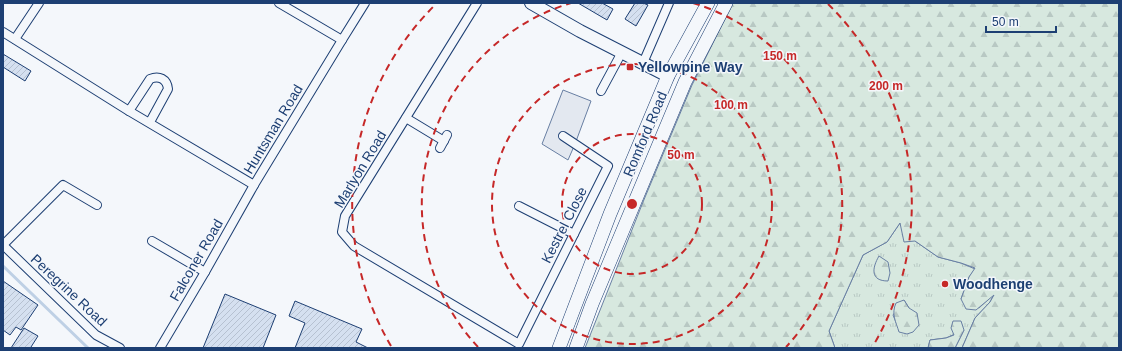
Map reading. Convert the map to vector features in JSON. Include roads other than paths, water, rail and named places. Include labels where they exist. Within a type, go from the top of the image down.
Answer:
[{"type":"main road","name":"Romford Road","points":[[559,348],[610,214],[668,76],[708,3]]},
{"type":"main road","name":"Romford Road","points":[[576,348],[592,304],[684,82],[726,3]]},
{"type":"main road","points":[[668,76],[684,82]]},
{"type":"street","points":[[15,39],[39,3]]},
{"type":"street","points":[[279,3],[342,40]]},
{"type":"street","name":"Huntsman Road","points":[[3,32],[254,185],[365,3]]},
{"type":"street","name":"Marlyon Road","points":[[477,3],[345,216],[342,232],[354,246],[519,344]]},
{"type":"street","points":[[531,3],[580,31],[668,76]]},
{"type":"street","points":[[643,63],[669,3]]},
{"type":"street","points":[[601,92],[622,52]]},
{"type":"street","points":[[129,110],[150,79],[157,77],[161,78],[167,84],[168,89],[150,122]]},
{"type":"street","points":[[406,118],[444,141]]},
{"type":"street","name":"Kestrel Close","points":[[519,344],[608,166],[563,136]]},
{"type":"street","points":[[3,245],[63,185],[97,205]]},
{"type":"street","name":"Falconer Road","points":[[160,348],[254,185]]},
{"type":"street","points":[[519,206],[574,234]]},
{"type":"street","points":[[152,241],[204,272]]},
{"type":"street","name":"Peregrine Road","points":[[3,245],[96,335],[120,348]]},
{"type":"waterway","points":[[3,266],[88,348]]},
{"type":"place","name":"Yellowpine Way","points":[[630,67]]},
{"type":"place","name":"Woodhenge","points":[[945,284]]}]
